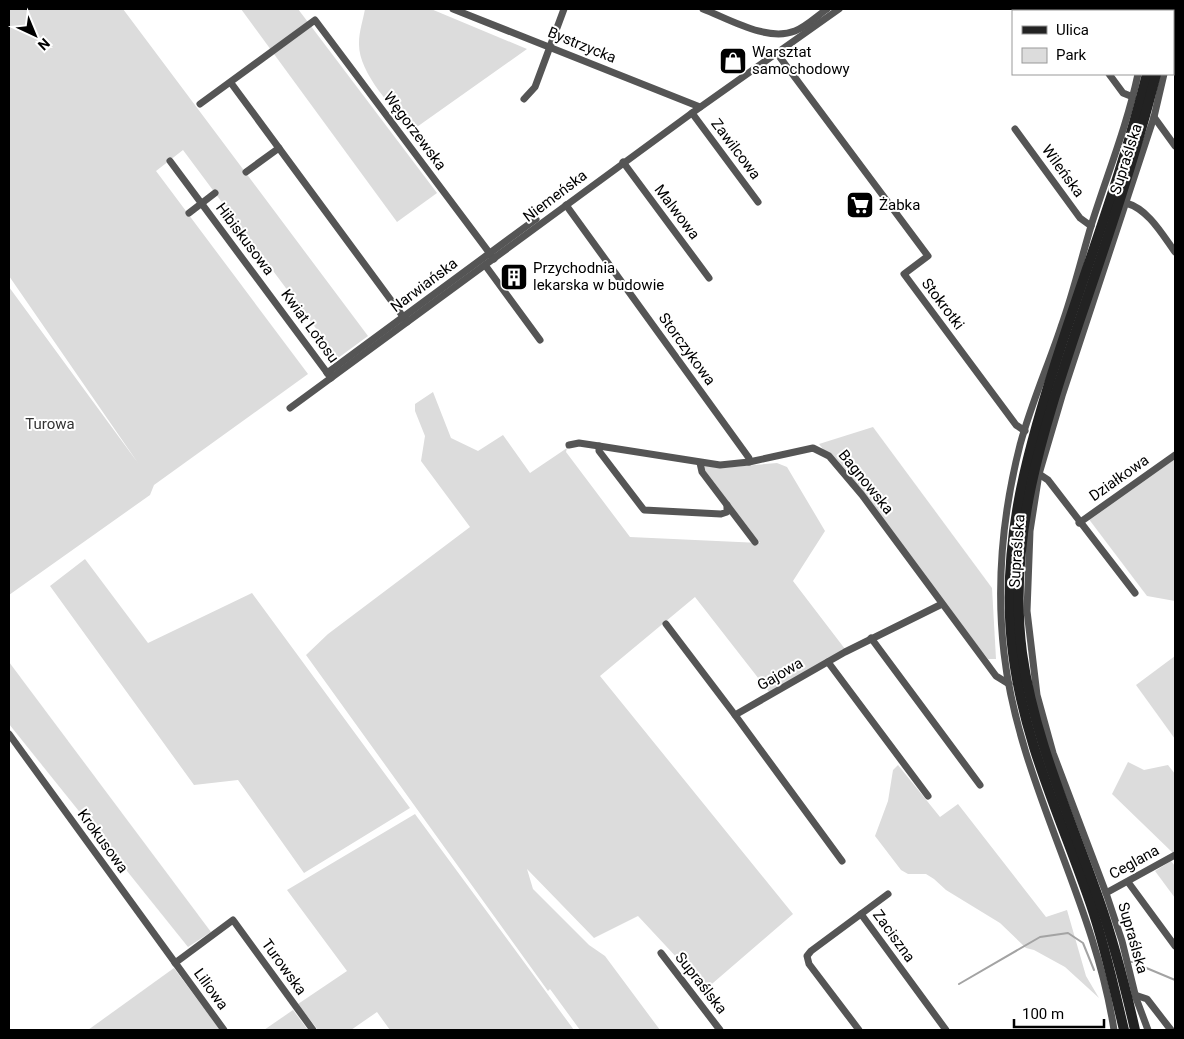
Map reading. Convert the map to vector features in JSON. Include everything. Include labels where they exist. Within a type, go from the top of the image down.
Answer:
[{"type":"main road","points":[[1124,1030],[1106,953],[1090,904],[1036,759],[1020,697],[1013,652],[1010,612],[1010,558],[1017,500],[1034,431],[1125,152],[1146,75]]},
{"type":"main road","points":[[1135,1030],[1111,934],[1045,755],[1030,695],[1022,644],[1020,559],[1026,502],[1042,433],[1134,154],[1156,75]]},
{"type":"street","name":"Bystrzycka","points":[[454,9],[700,107]]},
{"type":"street","points":[[524,99],[535,87],[564,9]]},
{"type":"street","points":[[703,9],[762,32],[778,34],[800,28],[828,9]]},
{"type":"street","name":"Niemeńska","points":[[290,408],[329,375],[485,265],[492,256],[566,205],[776,52],[839,9]]},
{"type":"street","name":"Węgorzewska","points":[[231,83],[315,20],[492,256]]},
{"type":"street","name":"Stokrotki","points":[[776,52],[928,256],[904,274],[1010,418],[1025,431]]},
{"type":"street","points":[[1110,75],[1123,93],[1133,97]]},
{"type":"street","name":"Supraślska","points":[[1114,1030],[1107,991],[1085,912],[1028,761],[1009,684],[1004,652],[1001,570],[1008,502],[1025,431],[1073,292],[1091,226],[1133,97],[1138,75]]},
{"type":"street","name":"Supraślska","points":[[1148,1030],[1135,995],[1122,941],[1106,893],[1053,753],[1037,695],[1030,653],[1027,611],[1028,561],[1039,474],[1062,396],[1154,117],[1164,75]]},
{"type":"street","points":[[200,104],[231,83],[405,320]]},
{"type":"street","name":"Zawilcowa","points":[[692,113],[758,202]]},
{"type":"street","points":[[1154,117],[1175,146]]},
{"type":"street","name":"Wileńska","points":[[1015,129],[1080,218],[1091,226]]},
{"type":"street","points":[[246,172],[279,148]]},
{"type":"street","name":"Hibiskusowa","points":[[170,161],[267,291]]},
{"type":"street","name":"Malwowa","points":[[623,162],[708,278]]},
{"type":"street","points":[[189,213],[215,193]]},
{"type":"street","points":[[1126,203],[1138,207],[1154,224],[1175,252]]},
{"type":"street","name":"Storczykowa","points":[[566,205],[749,458],[749,462]]},
{"type":"street","name":"Narwiańska","points":[[405,320],[492,256],[536,219]]},
{"type":"street","points":[[485,265],[540,340]]},
{"type":"street","name":"Kwiat Lotosu","points":[[267,291],[329,375]]},
{"type":"street","name":"Bagnowska","points":[[570,445],[579,443],[720,465],[749,462],[813,448],[829,456],[862,495],[996,676],[1009,684]]},
{"type":"street","points":[[599,446],[598,451],[644,510],[721,514],[727,512],[727,505]]},
{"type":"street","name":"Działkowa","points":[[1080,523],[1175,455]]},
{"type":"street","points":[[700,463],[702,472],[755,542]]},
{"type":"street","points":[[1039,474],[1048,480],[1135,593]]},
{"type":"street","name":"Gajowa","points":[[735,715],[871,638],[942,604]]},
{"type":"street","points":[[666,624],[842,861]]},
{"type":"street","points":[[871,638],[980,785]]},
{"type":"street","points":[[828,662],[928,796]]},
{"type":"street","name":"Krokusowa","points":[[9,734],[175,963]]},
{"type":"street","name":"Ceglana","points":[[1106,893],[1175,854]]},
{"type":"street","points":[[1128,882],[1175,946]]},
{"type":"street","points":[[861,914],[888,894]]},
{"type":"street","name":"Zaciszna","points":[[859,1030],[809,964],[808,956],[811,950],[861,914],[946,1030]]},
{"type":"street","name":"Turowska","points":[[175,963],[233,920],[313,1030]]},
{"type":"street","name":"Supraślska","points":[[660,953],[720,1030]]},
{"type":"street","name":"Liliowa","points":[[175,963],[224,1030]]},
{"type":"street","points":[[1135,995],[1147,999],[1171,1030]]},
{"type":"green space","name":"Turowa","points":[[9,9],[123,9],[368,336],[338,358],[183,150],[156,171],[308,374],[154,485],[150,495],[9,595],[9,287],[138,463],[9,276]]},
{"type":"green space","points":[[241,9],[298,9],[437,193],[397,222]]},
{"type":"green space","points":[[365,9],[431,9],[527,49],[414,129],[396,112],[378,90],[364,66],[359,43]]},
{"type":"green space","points":[[433,392],[451,438],[478,451],[503,435],[530,473],[567,448],[566,452],[630,537],[760,543],[701,465],[720,468],[777,463],[787,467],[825,531],[793,581],[845,649],[769,692],[695,597],[600,676],[793,914],[706,989],[638,916],[594,938],[527,869],[533,889],[589,945],[605,956],[660,1030],[580,1030],[550,989],[548,991],[306,655],[328,634],[470,527],[421,461],[425,436],[415,411],[415,404]]},
{"type":"green space","points":[[873,427],[992,588],[996,659],[988,659],[819,444]]},
{"type":"green space","points":[[1175,459],[1175,601],[1147,596],[1088,518]]},
{"type":"green space","points":[[85,559],[148,643],[252,593],[410,808],[304,873],[238,780],[194,785],[50,586]]},
{"type":"green space","points":[[1175,656],[1175,739],[1136,685]]},
{"type":"green space","points":[[9,662],[211,932],[188,947],[9,724]]},
{"type":"green space","points":[[1128,762],[1144,770],[1168,765],[1175,774],[1175,852],[1173,853],[1112,794]]},
{"type":"green space","points":[[898,765],[940,817],[958,804],[1046,917],[1067,910],[1086,976],[1099,998],[1065,967],[1034,950],[1026,948],[1000,923],[946,890],[934,879],[926,874],[908,874],[901,870],[875,836],[888,801],[893,770]]},
{"type":"green space","points":[[415,814],[574,1030],[390,1030],[377,1012],[351,1030],[318,1030],[298,1004],[347,971],[287,890]]},
{"type":"green space","points":[[1171,861],[1175,866],[1175,898],[1155,871]]},
{"type":"green space","points":[[174,968],[220,1030],[88,1030]]},
{"type":"green space","points":[[293,1010],[308,1030],[264,1030]]},
{"type":"waterway","points":[[959,984],[1040,937],[1068,933],[1083,943],[1094,970]]},
{"type":"waterway","points":[[1131,962],[1138,962],[1144,967],[1175,980]]},
{"type":"place","name":"Warsztat samochodowy","points":[[733,61]]},
{"type":"place","name":"Żabka","points":[[860,205]]},
{"type":"place","name":"Przychodnia lekarska w budowie","points":[[514,277]]}]
